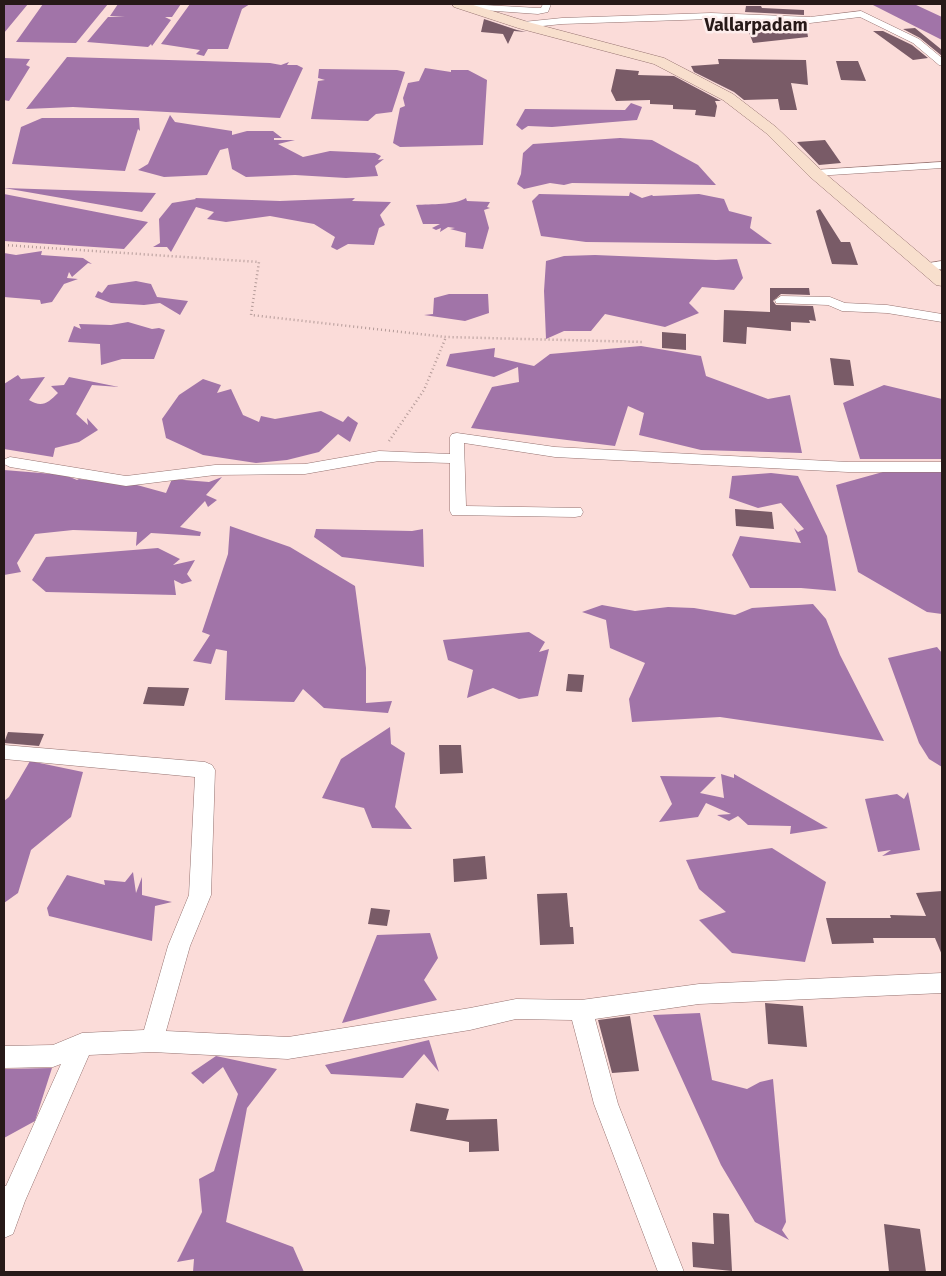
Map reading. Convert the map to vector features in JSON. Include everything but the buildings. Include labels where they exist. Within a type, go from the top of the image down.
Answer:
[{"type":"main road","points":[[463,5],[523,24],[658,61],[728,97],[771,130],[815,173],[942,280]]},
{"type":"street","points":[[463,5],[538,11],[546,10],[547,4]]},
{"type":"street","points":[[740,4],[745,16]]},
{"type":"street","points":[[523,24],[562,21],[745,16],[802,20],[861,14],[916,41],[942,63]]},
{"type":"street","points":[[815,173],[942,165]]},
{"type":"street","points":[[927,268],[942,266]]},
{"type":"street","points":[[781,300],[830,301],[842,307],[887,309],[942,318]]},
{"type":"street","points":[[575,512],[458,511],[457,437],[555,452],[848,467],[942,467]]},
{"type":"street","points":[[10,462],[126,481],[215,470],[305,469],[379,456],[458,459]]},
{"type":"street","points":[[4,752],[205,770],[200,896],[179,946],[152,1041]]},
{"type":"street","points":[[4,1057],[53,1056],[82,1044],[152,1041],[288,1048],[470,1019],[516,1009],[581,1010],[700,994],[942,983]]},
{"type":"street","points":[[581,1010],[606,1104],[671,1272]]},
{"type":"street","points":[[4,1225],[8,1198],[82,1044]]},
{"type":"path","points":[[4,245],[259,262],[251,315],[446,337],[644,342]]},
{"type":"path","points":[[379,456],[424,390],[446,337]]},
{"type":"shaded area","points":[[4,4],[28,4],[4,33]]},
{"type":"shaded area","points":[[43,4],[108,4],[76,43],[16,42]]},
{"type":"shaded area","points":[[118,4],[181,4],[172,17],[165,17],[171,20],[152,46],[151,44],[148,47],[87,42],[108,17],[125,17],[110,16]]},
{"type":"shaded area","points":[[190,4],[250,4],[242,9],[228,49],[208,49],[204,56],[196,54],[200,50],[161,44]]},
{"type":"shaded area","points":[[871,4],[914,4],[942,17],[942,40]]},
{"type":"shaded area","points":[[67,57],[270,63],[281,65],[289,62],[287,65],[297,65],[303,68],[280,118],[73,107],[26,109]]},
{"type":"shaded area","points":[[4,58],[30,59],[26,65],[30,67],[9,101],[4,100]]},
{"type":"shaded area","points":[[425,68],[451,72],[451,70],[468,70],[487,80],[483,145],[400,147],[393,143],[400,108],[405,106],[403,98],[408,83],[419,81]]},
{"type":"shaded area","points":[[319,69],[397,70],[405,72],[392,112],[376,114],[368,121],[311,119],[318,81],[325,80],[318,78]]},
{"type":"shaded area","points":[[631,103],[642,107],[637,120],[552,127],[528,126],[522,130],[516,125],[525,109],[625,110]]},
{"type":"shaded area","points":[[170,115],[175,122],[232,131],[232,135],[247,131],[273,131],[282,138],[274,138],[274,140],[295,140],[278,144],[303,157],[330,151],[375,153],[381,156],[378,160],[384,159],[375,166],[378,176],[346,178],[295,175],[246,177],[232,169],[228,148],[220,150],[207,175],[164,177],[138,170],[148,164]]},
{"type":"shaded area","points":[[42,118],[139,118],[140,131],[138,129],[125,171],[12,164],[21,127]]},
{"type":"shaded area","points":[[620,138],[652,140],[698,165],[716,185],[572,183],[564,185],[550,183],[524,189],[517,184],[521,174],[523,153],[533,144]]},
{"type":"shaded area","points":[[4,188],[156,193],[142,212]]},
{"type":"shaded area","points":[[630,192],[642,198],[652,195],[699,194],[724,199],[729,211],[752,217],[750,228],[772,244],[586,242],[541,236],[532,201],[539,194],[629,196]]},
{"type":"shaded area","points":[[4,194],[148,222],[124,249],[4,241]]},
{"type":"shaded area","points":[[195,198],[280,201],[355,198],[352,201],[391,202],[380,215],[385,225],[379,228],[374,245],[348,244],[337,250],[331,247],[335,237],[314,224],[270,216],[226,222],[207,219],[214,212],[196,207],[171,252],[167,247],[153,247],[160,243],[159,219],[172,203]]},
{"type":"shaded area","points":[[466,198],[467,201],[490,202],[487,207],[490,208],[484,210],[489,228],[483,249],[465,247],[466,233],[450,229],[455,228],[448,227],[440,232],[441,228],[436,230],[432,228],[440,224],[423,224],[416,205],[449,203]]},
{"type":"shaded area","points":[[42,251],[41,255],[83,258],[92,264],[88,263],[72,277],[69,272],[67,278],[78,279],[64,284],[52,302],[41,304],[40,300],[4,297],[4,253],[16,255]]},
{"type":"shaded area","points":[[595,255],[716,260],[737,259],[743,278],[734,290],[702,287],[689,303],[699,313],[665,327],[605,314],[591,331],[564,331],[546,339],[544,291],[546,261],[564,256]]},
{"type":"shaded area","points":[[136,281],[151,284],[157,297],[188,301],[180,315],[160,303],[144,305],[111,303],[95,297],[98,291],[102,293],[108,285]]},
{"type":"shaded area","points":[[449,294],[488,294],[489,313],[465,321],[424,315],[433,314],[434,298]]},
{"type":"shaded area","points":[[128,322],[152,329],[159,328],[165,330],[154,359],[122,359],[101,365],[100,344],[68,342],[74,326],[81,329],[79,324],[111,325]]},
{"type":"shaded area","points":[[641,346],[701,356],[706,376],[768,399],[790,395],[802,453],[701,450],[639,435],[644,413],[628,406],[615,446],[471,428],[492,387],[519,382],[518,367],[494,377],[446,366],[450,354],[495,348],[494,357],[534,366],[550,354]]},
{"type":"shaded area","points":[[18,375],[21,379],[45,377],[29,400],[38,404],[45,403],[58,393],[51,386],[64,385],[69,377],[119,387],[92,385],[76,414],[88,425],[87,418],[98,430],[79,442],[55,448],[53,457],[4,449],[4,384]]},
{"type":"shaded area","points":[[203,379],[221,385],[217,393],[231,389],[243,415],[259,422],[261,416],[275,419],[321,411],[343,422],[348,416],[358,423],[350,442],[338,434],[319,452],[287,460],[256,463],[203,455],[166,438],[162,419],[179,395]]},
{"type":"shaded area","points":[[884,385],[942,399],[942,459],[860,459],[843,403]]},
{"type":"shaded area","points":[[4,470],[65,475],[77,480],[137,485],[166,493],[172,479],[209,482],[222,477],[206,495],[217,500],[208,507],[205,501],[180,527],[201,532],[200,536],[151,533],[136,546],[137,532],[73,530],[35,534],[17,563],[21,572],[4,575]]},
{"type":"shaded area","points":[[890,470],[942,472],[942,614],[927,612],[858,572],[836,485]]},
{"type":"shaded area","points":[[771,473],[798,476],[827,536],[836,591],[801,588],[750,588],[732,555],[740,536],[801,543],[794,528],[798,532],[804,529],[781,503],[758,508],[729,498],[732,476]]},
{"type":"shaded area","points":[[230,526],[290,547],[355,586],[366,668],[366,703],[392,701],[388,713],[324,708],[303,689],[294,702],[225,700],[227,651],[216,649],[211,664],[193,661],[210,635],[202,632],[228,554]]},
{"type":"shaded area","points":[[316,529],[412,531],[423,529],[424,567],[342,557],[314,537]]},
{"type":"shaded area","points":[[158,548],[180,559],[173,565],[195,560],[187,574],[192,581],[182,584],[174,580],[176,595],[46,592],[32,580],[46,557]]},
{"type":"shaded area","points":[[813,604],[826,619],[840,655],[884,741],[720,717],[632,722],[629,699],[645,663],[610,648],[606,620],[582,612],[602,605],[635,611],[668,607],[694,608],[735,615],[752,608]]},
{"type":"shaded area","points":[[529,632],[545,642],[539,652],[549,649],[538,696],[519,699],[493,688],[467,698],[473,670],[448,660],[443,640]]},
{"type":"shaded area","points":[[937,647],[942,653],[942,767],[929,759],[919,743],[888,658]]},
{"type":"shaded area","points":[[390,727],[391,744],[405,753],[395,807],[412,829],[372,828],[364,808],[322,798],[341,759]]},
{"type":"shaded area","points":[[30,761],[83,772],[71,817],[31,850],[18,893],[4,903],[4,801],[9,797]]},
{"type":"shaded area","points":[[721,774],[734,778],[734,774],[828,828],[790,834],[791,826],[748,825],[738,816],[729,821],[717,815],[731,814],[706,803],[698,817],[659,822],[672,804],[660,776],[716,777],[700,793],[724,798]]},
{"type":"shaded area","points":[[908,792],[920,850],[882,856],[891,850],[878,852],[865,799],[897,794],[904,799]]},
{"type":"shaded area","points":[[772,848],[826,882],[805,962],[732,953],[699,920],[726,912],[699,889],[686,860]]},
{"type":"shaded area","points":[[133,872],[136,893],[142,877],[142,895],[172,902],[155,906],[152,941],[49,916],[47,908],[67,875],[105,885],[104,880],[125,882]]},
{"type":"shaded area","points":[[430,933],[438,958],[424,980],[437,1000],[342,1023],[377,935]]},
{"type":"shaded area","points":[[700,1013],[712,1080],[747,1089],[760,1082],[773,1079],[786,1222],[782,1230],[789,1240],[755,1222],[721,1165],[653,1015]]},
{"type":"shaded area","points":[[429,1040],[439,1072],[424,1054],[403,1078],[331,1074],[325,1065]]},
{"type":"shaded area","points":[[216,1056],[277,1069],[247,1108],[226,1222],[293,1247],[304,1272],[193,1272],[194,1259],[177,1262],[202,1212],[199,1179],[214,1171],[238,1094],[223,1067],[203,1084],[191,1073]]},
{"type":"shaded area","points":[[52,1068],[35,1121],[4,1138],[4,1069]]},
{"type":"district","name":"Vallarpadam","points":[[756,26]]}]
